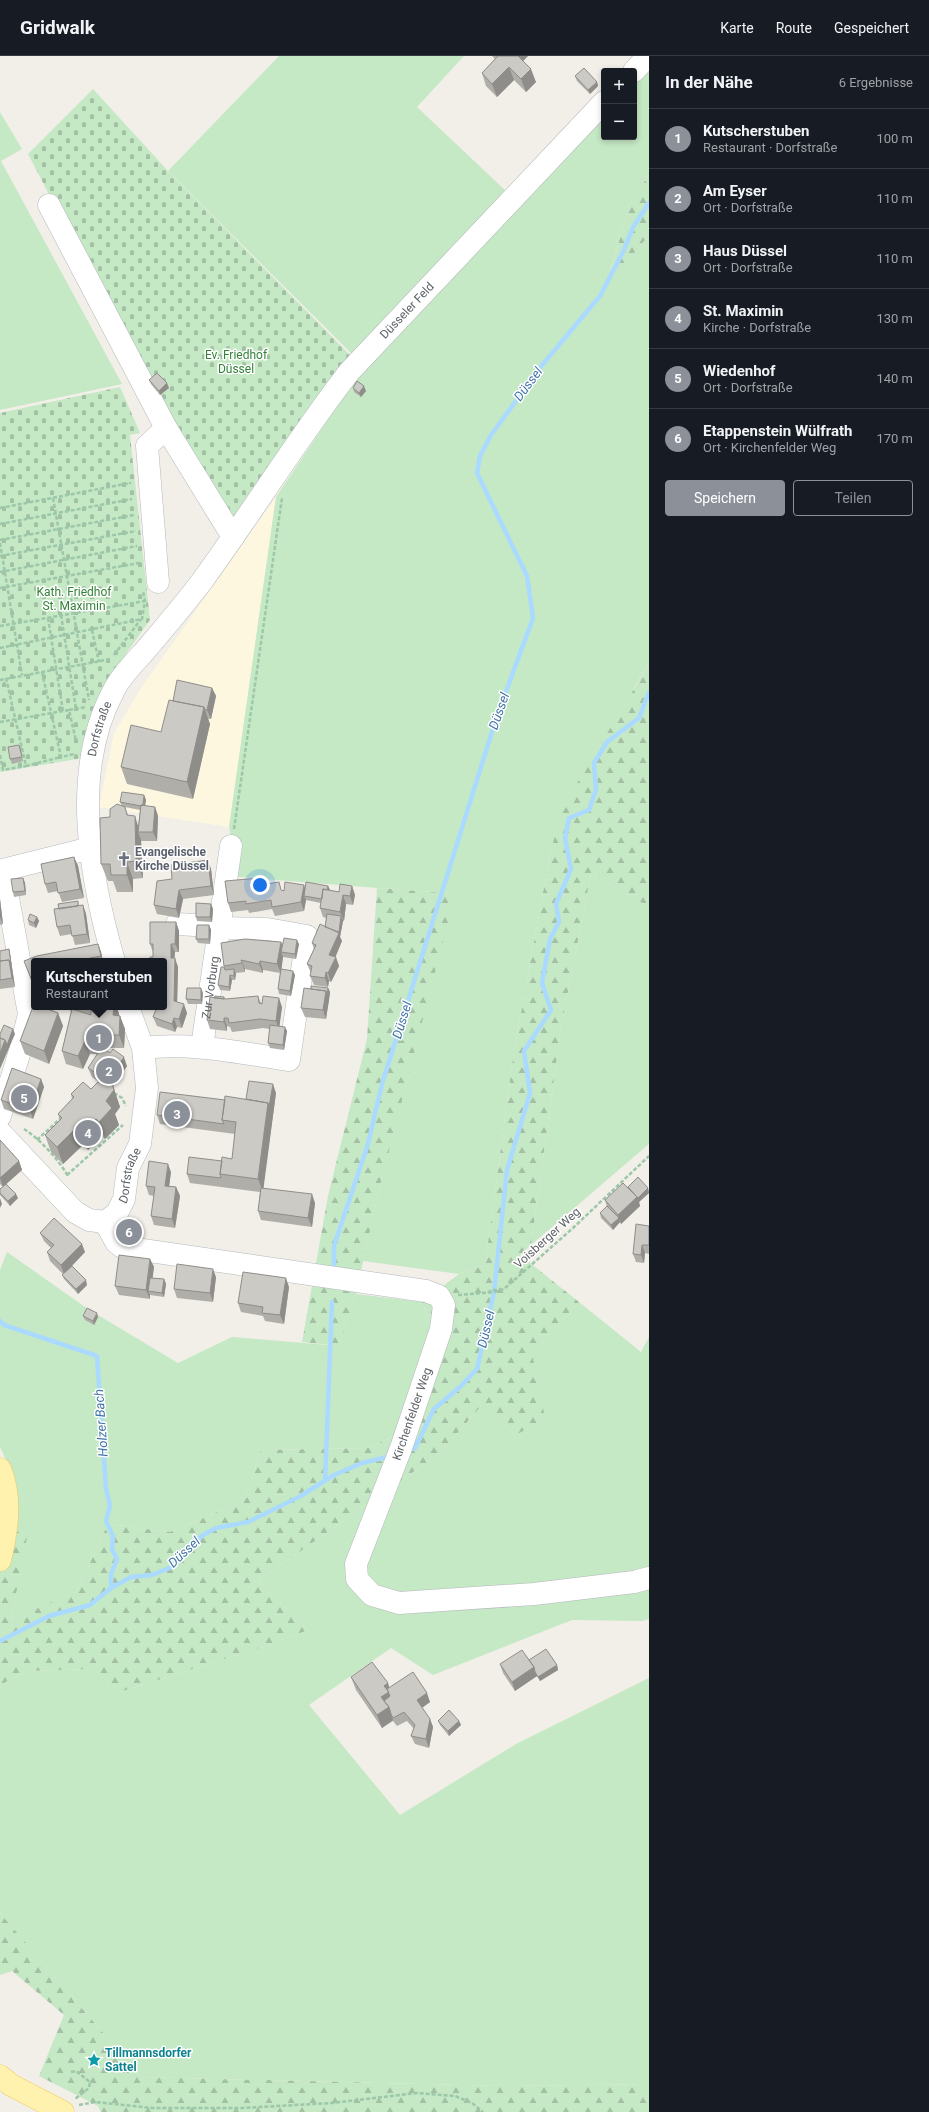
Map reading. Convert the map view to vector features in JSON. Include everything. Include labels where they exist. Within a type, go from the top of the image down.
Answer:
[{"type":"main road","points":[[0,1469],[7,1501],[7,1531],[0,1560]]},
{"type":"main road","points":[[0,2076],[12,2085],[61,2111]]},
{"type":"street","points":[[637,68],[648,56]]},
{"type":"street","name":"Düsseler Feld","points":[[233,537],[324,405],[350,372],[602,104]]},
{"type":"street","points":[[49,205],[166,428],[233,537]]},
{"type":"street","points":[[147,579],[146,446],[166,428]]},
{"type":"street","name":"Dorfstraße","points":[[113,958],[98,891],[91,848],[87,788],[92,752],[107,705],[114,689],[194,593],[233,537]]},
{"type":"street","name":"Zur Vorburg","points":[[202,1047],[231,846]]},
{"type":"street","points":[[0,1116],[20,1051],[29,1014],[3,870],[91,848]]},
{"type":"street","points":[[143,1048],[158,1046],[202,1047],[289,1060],[297,1047],[307,936],[267,930],[177,924]]},
{"type":"street","name":"Dorfstraße","points":[[105,1222],[117,1213],[124,1199],[128,1168],[140,1144],[147,1088],[143,1048],[129,1010]]},
{"type":"street","points":[[0,1132],[75,1212],[89,1220],[105,1222],[116,1242],[122,1247],[426,1291],[439,1296]]},
{"type":"street","name":"Kirchenfelder Weg","points":[[439,1296],[444,1305],[441,1329],[401,1448],[371,1521],[356,1564],[356,1579],[372,1595],[399,1603],[534,1594],[634,1582],[649,1578]]},
{"type":"path","points":[[0,508],[130,483],[131,488]]},
{"type":"path","points":[[131,494],[135,520]]},
{"type":"path","points":[[231,846],[283,497]]},
{"type":"path","points":[[0,722],[91,706],[53,498]]},
{"type":"path","points":[[0,524],[132,499]]},
{"type":"path","points":[[22,675],[5,571],[1,556],[0,541],[134,515]]},
{"type":"path","points":[[135,525],[138,552]]},
{"type":"path","points":[[1,556],[136,531]]},
{"type":"path","points":[[0,572],[138,546]]},
{"type":"path","points":[[0,680],[110,661],[142,619],[147,579],[139,557]]},
{"type":"path","points":[[0,588],[140,563]]},
{"type":"path","points":[[0,626],[144,601]]},
{"type":"path","points":[[62,615],[76,709]]},
{"type":"path","points":[[48,618],[63,711]]},
{"type":"path","points":[[0,648],[51,639],[142,619]]},
{"type":"path","points":[[92,630],[98,662]]},
{"type":"path","points":[[42,672],[62,757]]},
{"type":"path","points":[[6,678],[26,766]]},
{"type":"path","points":[[69,710],[76,742],[77,761]]},
{"type":"path","points":[[0,755],[2,770],[76,754]]},
{"type":"path","points":[[109,1090],[122,1098],[126,1109]]},
{"type":"path","points":[[37,1140],[63,1115]]},
{"type":"path","points":[[67,1175],[122,1127],[126,1120]]},
{"type":"path","name":"Voisberger Weg","points":[[439,1296],[488,1293],[499,1289],[573,1228],[649,1156]]},
{"type":"path","points":[[488,1293],[491,1290],[499,1289]]},
{"type":"path","points":[[61,2111],[89,2088],[90,2082],[83,2075],[76,2071],[71,2072]]},
{"type":"path","points":[[61,2111],[95,2102],[152,2108],[242,2108],[332,2103],[417,2093],[455,2096],[472,2104],[483,2112]]},
{"type":"shaded area","points":[[276,497],[229,827],[99,807],[114,733],[141,688]]},
{"type":"green space","points":[[279,56],[464,56],[417,107],[508,193],[351,353],[168,171]]},
{"type":"green space","points":[[649,64],[649,175],[629,205],[606,287],[649,235],[649,664],[635,686],[551,849],[514,1051],[485,1265],[459,1274],[363,1261],[379,1190],[454,894],[226,876],[232,842],[229,827],[276,497],[370,357],[601,114],[601,140],[637,140],[637,76]]},
{"type":"green space","name":"Ev. Friedhof Düssel","points":[[93,89],[168,171],[350,355],[232,519],[150,388],[28,154]]},
{"type":"green space","points":[[0,112],[22,149],[1,161],[122,384],[0,410]]},
{"type":"green space","points":[[649,175],[649,235],[606,288],[629,205]]},
{"type":"green space","name":"Kath. Friedhof St. Maximin","points":[[120,387],[140,433],[130,435],[150,620],[113,672],[87,728],[83,758],[0,772],[0,413]]},
{"type":"green space","points":[[649,664],[649,907],[591,873],[561,1028],[531,1245],[520,1255],[579,1302],[532,1353],[545,1418],[516,1435],[481,1406],[440,1453],[258,1581],[308,1630],[269,1645],[120,1692],[93,1669],[27,1671],[0,1685],[0,1531],[28,1532],[11,1620],[77,1591],[108,1524],[170,1532],[245,1500],[261,1450],[369,1448],[419,1424],[432,1328],[422,1302],[459,1274],[485,1265],[514,1051],[551,849],[565,803]]},
{"type":"green space","points":[[591,873],[649,907],[649,1144],[531,1245],[561,1028]]},
{"type":"green space","points":[[377,888],[455,894],[379,1190],[356,1294],[339,1346],[302,1342],[328,1196],[367,1039]]},
{"type":"green space","points":[[7,1252],[88,1309],[178,1363],[232,1337],[339,1346],[356,1294],[422,1302],[432,1328],[419,1424],[369,1448],[261,1450],[245,1500],[170,1532],[108,1524],[77,1591],[11,1621],[27,1532],[17,1532],[15,1479],[0,1447],[0,1270]]},
{"type":"green space","points":[[579,1302],[641,1352],[649,1337],[649,1619],[642,1621],[572,1620],[433,1675],[391,1648],[309,1705],[400,1815],[516,1744],[649,1678],[649,2084],[501,2086],[141,2077],[0,1913],[0,1685],[27,1671],[93,1669],[120,1692],[269,1645],[308,1630],[258,1581],[440,1453],[481,1406],[516,1435],[532,1353]]},
{"type":"green space","points":[[0,1913],[141,2077],[501,2086],[649,2084],[649,2112],[101,2112],[98,2106],[39,2076],[64,2015],[12,1971],[0,1975]]},
{"type":"building","points":[[498,56],[518,56],[531,69],[521,79],[509,67],[492,84],[482,73]]},
{"type":"building","points":[[584,68],[597,82],[588,90],[575,76]]},
{"type":"building","points":[[157,373],[167,383],[159,391],[149,380]]},
{"type":"building","points":[[357,381],[364,386],[359,393],[353,388]]},
{"type":"building","points":[[177,680],[212,688],[207,710],[205,710],[204,707],[173,701]]},
{"type":"building","points":[[169,700],[204,707],[187,782],[121,767],[131,725],[161,732]]},
{"type":"building","points":[[19,745],[22,757],[10,759],[8,747]]},
{"type":"building","points":[[122,792],[144,795],[143,805],[141,806],[120,802]]},
{"type":"building","name":"Evangelische Kirche Düssel","points":[[117,804],[125,807],[127,815],[135,816],[136,861],[127,862],[127,875],[111,875],[110,864],[101,864],[100,818],[110,817],[110,809]]},
{"type":"building","points":[[141,805],[155,807],[153,832],[138,832]]},
{"type":"building","points":[[74,857],[80,889],[58,893],[56,882],[45,884],[41,864]]},
{"type":"building","points":[[208,860],[211,886],[179,890],[176,909],[154,905],[157,881],[172,879],[171,865]]},
{"type":"building","points":[[23,878],[25,891],[13,892],[11,879]]},
{"type":"building","points":[[260,878],[261,885],[279,882],[281,890],[284,891],[285,882],[304,885],[301,902],[272,907],[271,900],[246,904],[246,901],[228,903],[225,881]]},
{"type":"building","points":[[306,882],[328,886],[327,890],[323,889],[322,899],[304,896]]},
{"type":"building","points":[[340,884],[352,886],[350,896],[343,895],[340,912],[320,908],[323,889],[339,892]]},
{"type":"building","points":[[78,901],[78,906],[59,909],[58,904]]},
{"type":"building","points":[[196,903],[211,904],[210,917],[196,917]]},
{"type":"building","points":[[83,905],[87,934],[72,936],[70,925],[57,927],[54,909]]},
{"type":"building","points":[[30,914],[37,917],[34,923],[28,920]]},
{"type":"building","points":[[327,914],[341,916],[339,932],[325,927]]},
{"type":"building","points":[[150,922],[176,922],[175,944],[171,944],[171,958],[175,958],[174,1001],[184,1004],[179,1019],[174,1018],[172,1024],[153,1017],[156,1010],[167,1010],[167,958],[150,958],[153,957],[153,944],[150,944]]},
{"type":"building","points":[[320,924],[339,933],[329,955],[336,957],[328,973],[326,972],[325,978],[310,976],[312,966],[307,964],[316,945],[312,943]]},
{"type":"building","points":[[197,925],[209,925],[209,939],[196,939]]},
{"type":"building","points":[[284,938],[297,940],[295,954],[281,952]]},
{"type":"building","points":[[245,939],[281,942],[277,964],[260,961],[259,964],[241,960],[242,963],[224,966],[221,943]]},
{"type":"building","points":[[98,944],[101,956],[91,958],[32,958]]},
{"type":"building","points":[[9,949],[11,964],[9,960],[0,961],[0,951]]},
{"type":"building","points":[[31,958],[31,978],[24,961]]},
{"type":"building","points":[[9,960],[12,978],[0,980],[0,961]]},
{"type":"building","points":[[221,967],[224,967],[225,970],[234,969],[234,976],[230,975],[229,987],[218,985]]},
{"type":"building","points":[[281,969],[293,971],[290,991],[278,989]]},
{"type":"building","points":[[311,986],[328,988],[327,995],[326,991],[311,989]]},
{"type":"building","points":[[187,988],[201,988],[201,1000],[186,999]]},
{"type":"building","points":[[304,988],[326,991],[323,1010],[301,1008]]},
{"type":"building","points":[[215,996],[224,997],[224,999],[214,998]]},
{"type":"building","points":[[258,996],[259,1003],[262,1004],[263,996],[279,998],[276,1021],[260,1019],[229,1023],[228,1018],[224,1018],[224,1022],[207,1020],[210,997],[226,999]]},
{"type":"building","points":[[32,1010],[50,1010],[58,1013],[44,1051],[20,1041]]},
{"type":"building","points":[[72,1010],[91,1015],[91,1010],[114,1010],[113,1015],[120,1016],[119,1035],[101,1035],[94,1041],[85,1041],[78,1056],[62,1051]]},
{"type":"building","points":[[4,1025],[13,1029],[7,1045],[5,1040],[0,1038]]},
{"type":"building","points":[[270,1025],[285,1027],[283,1045],[268,1043]]},
{"type":"building","points":[[0,1038],[5,1040],[0,1053]]},
{"type":"building","points":[[102,1047],[110,1053],[113,1049],[124,1057],[108,1081],[88,1068]]},
{"type":"building","points":[[12,1068],[41,1079],[30,1110],[1,1100]]},
{"type":"building","points":[[104,1080],[112,1083],[114,1090],[106,1101],[112,1108],[99,1122],[96,1119],[82,1133],[76,1128],[57,1147],[45,1135],[62,1118],[58,1114],[74,1097],[71,1094],[83,1082],[91,1089],[98,1082]]},
{"type":"building","points":[[249,1081],[273,1084],[269,1107],[268,1103],[246,1099]]},
{"type":"building","points":[[160,1092],[225,1100],[222,1120],[224,1124],[157,1115]]},
{"type":"building","points":[[225,1096],[268,1103],[258,1179],[220,1174],[222,1157],[232,1159],[236,1122],[222,1120]]},
{"type":"building","points":[[0,1140],[19,1161],[0,1178]]},
{"type":"building","points":[[189,1157],[222,1161],[220,1174],[221,1178],[187,1174]]},
{"type":"building","points":[[149,1161],[168,1164],[165,1186],[176,1187],[172,1219],[151,1216],[155,1187],[146,1186]]},
{"type":"building","points":[[638,1177],[648,1188],[638,1198],[628,1187]]},
{"type":"building","points":[[623,1183],[637,1197],[618,1215],[605,1200]]},
{"type":"building","points":[[6,1184],[16,1194],[8,1201],[0,1193],[0,1189]]},
{"type":"building","points":[[261,1188],[312,1194],[308,1218],[258,1211]]},
{"type":"building","points":[[607,1206],[619,1218],[611,1225],[600,1213]]},
{"type":"building","points":[[54,1218],[82,1244],[61,1265],[47,1252],[54,1245],[40,1233]]},
{"type":"building","points":[[636,1224],[649,1226],[649,1245],[642,1245],[641,1255],[633,1254]]},
{"type":"building","points":[[119,1255],[150,1259],[146,1290],[115,1286]]},
{"type":"building","points":[[177,1264],[213,1269],[210,1293],[174,1289]]},
{"type":"building","points":[[72,1266],[86,1280],[76,1289],[62,1275]]},
{"type":"building","points":[[243,1272],[286,1278],[280,1315],[262,1313],[263,1307],[238,1303]]},
{"type":"building","points":[[150,1278],[164,1279],[162,1293],[148,1291]]},
{"type":"building","points":[[87,1308],[97,1313],[93,1321],[83,1316]]},
{"type":"building","points":[[546,1649],[557,1665],[538,1677],[529,1660]]},
{"type":"building","points":[[522,1650],[534,1667],[512,1682],[500,1664]]},
{"type":"building","points":[[372,1662],[388,1683],[384,1686],[389,1692],[381,1697],[389,1707],[377,1715],[351,1677]]},
{"type":"building","points":[[413,1672],[427,1693],[417,1700],[430,1719],[426,1739],[411,1736],[415,1725],[404,1712],[393,1718],[389,1707],[384,1701],[390,1696],[387,1689]]},
{"type":"building","points":[[449,1710],[459,1721],[448,1731],[438,1721]]},
{"type":"waterway","name":"Düssel","points":[[334,1265],[334,1246],[368,1144],[382,1084],[496,719],[533,618],[527,576],[477,473],[480,456],[491,435],[543,364],[600,296],[624,250],[633,227],[649,203]]},
{"type":"waterway","name":"Düssel","points":[[407,1451],[415,1448],[434,1409],[461,1386],[477,1369],[494,1292],[507,1170],[530,1093],[524,1051],[551,1010],[542,983],[550,939],[559,922],[556,904],[571,869],[565,838],[569,818],[589,810],[596,790],[594,763],[607,742],[639,718],[649,692]]},
{"type":"waterway","name":"Düssel","points":[[325,1481],[332,1302]]},
{"type":"waterway","name":"Holzer Bach","points":[[0,1321],[4,1325],[97,1356],[106,1488],[110,1506],[106,1521],[113,1536],[112,1549],[117,1559],[111,1574],[111,1588]]},
{"type":"waterway","name":"Düssel","points":[[0,1641],[49,1616],[90,1605],[111,1588],[131,1577],[152,1575],[172,1567],[192,1544],[203,1535],[216,1528],[248,1522],[299,1497],[334,1475],[362,1463],[391,1456]]},
{"type":"place","name":"Evangelische Kirche Düssel","points":[[124,859]]},
{"type":"place","name":"Kutscherstuben","points":[[99,1038]]},
{"type":"place","name":"Am Eyser","points":[[109,1071]]},
{"type":"place","name":"Wiedenhof","points":[[24,1098]]},
{"type":"place","name":"Haus Düssel","points":[[177,1114]]},
{"type":"place","name":"St. Maximin","points":[[88,1133]]},
{"type":"place","name":"Etappenstein Wülfrath","points":[[129,1232]]},
{"type":"place","name":"Tillmannsdorfer Sattel","points":[[94,2060]]}]
